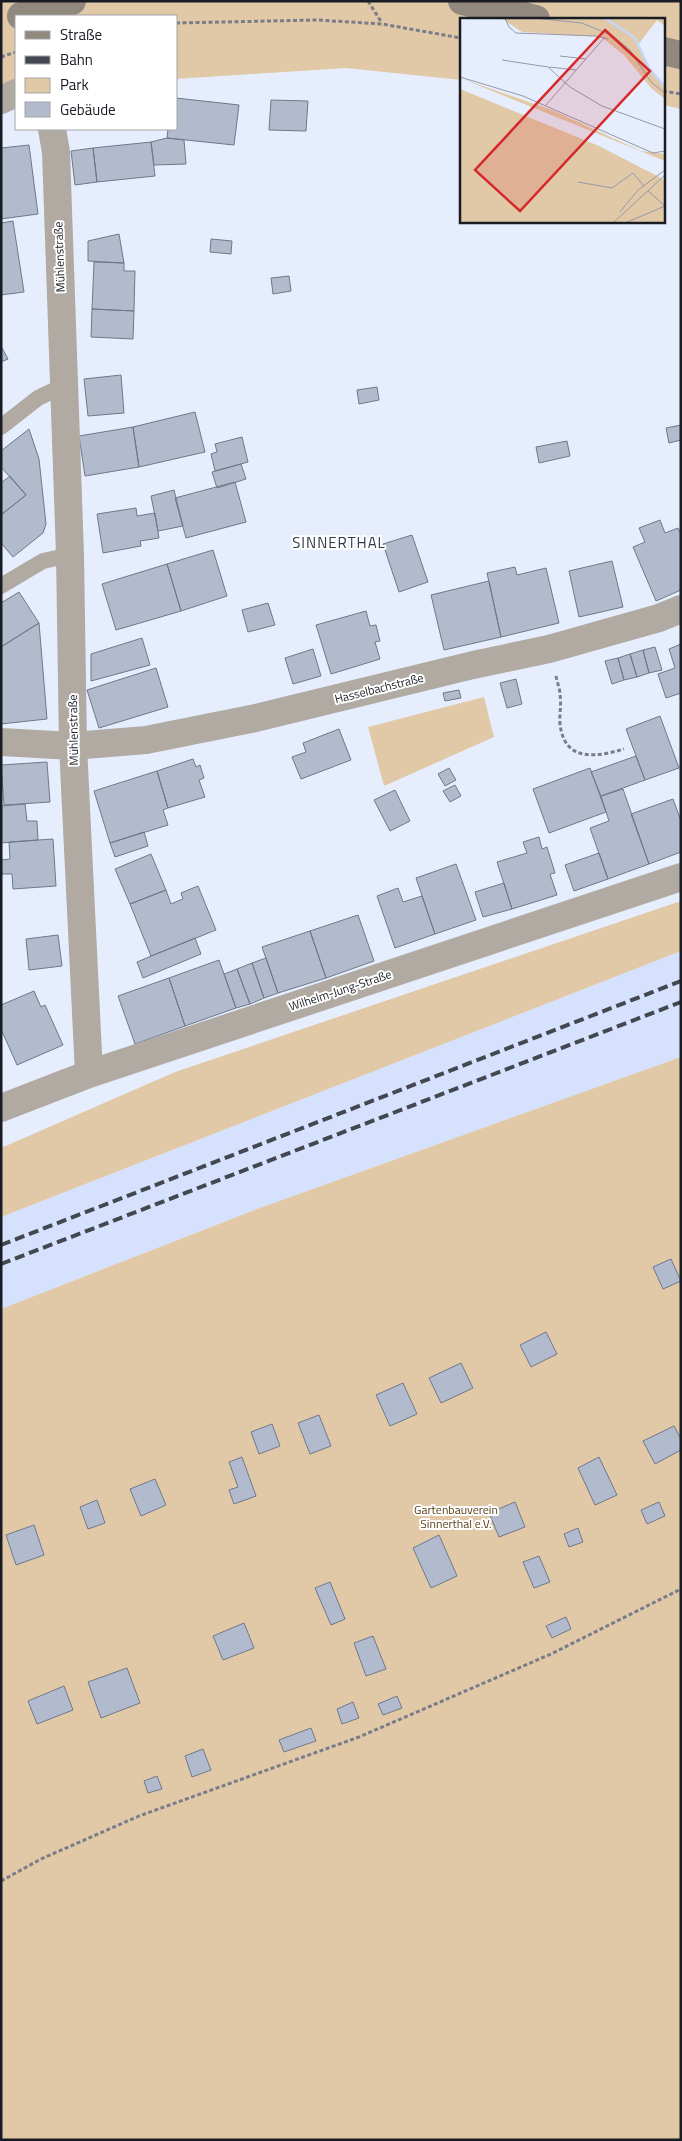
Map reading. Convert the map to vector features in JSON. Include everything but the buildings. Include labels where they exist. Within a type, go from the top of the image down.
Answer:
[{"type":"main road","points":[[24,15],[72,1]]},
{"type":"main road","points":[[462,1],[532,18]]},
{"type":"main road","points":[[1,22],[15,18]]},
{"type":"main road","points":[[664,51],[681,55]]},
{"type":"street","points":[[1,100],[15,93]]},
{"type":"street","name":"Mühlenstraße","points":[[52,130],[56,152],[70,555],[73,746],[89,1074]]},
{"type":"street","name":"Hasselbachstraße","points":[[1,742],[73,746],[146,740],[256,718],[473,665],[549,649],[659,618],[681,609]]},
{"type":"street","name":"Wilhelm-Jung-Straße","points":[[1,1108],[89,1074],[681,876]]},
{"type":"lane","points":[[1,427],[38,398],[63,386]]},
{"type":"lane","points":[[1,586],[43,562],[70,555]]},
{"type":"path","points":[[368,1],[382,24]]},
{"type":"path","points":[[178,23],[317,20],[382,24],[460,38]]},
{"type":"path","points":[[1,57],[15,52]]},
{"type":"path","points":[[664,91],[681,94]]},
{"type":"path","points":[[549,649],[560,695],[561,729],[567,744],[583,755],[599,756],[624,749]]},
{"type":"path","points":[[1,1881],[41,1859],[139,1816],[368,1733],[550,1654],[681,1589]]},
{"type":"shaded area","points":[[681,951],[681,1057],[257,1209],[1,1309],[1,1217]]},
{"type":"green space","points":[[1,1],[681,1],[681,109],[664,105],[664,18],[460,18],[460,80],[346,68],[178,79],[178,15],[15,15],[15,90],[1,95]]},
{"type":"green space","points":[[484,697],[494,737],[384,786],[368,727]]},
{"type":"green space","points":[[681,901],[681,951],[1,1217],[1,1148],[175,1072]]},
{"type":"green space","name":"Gartenbauverein Sinnerthal e.V.","points":[[681,1057],[681,2140],[1,2140],[1,1309],[257,1209]]},
{"type":"railway","points":[[1,1245],[681,981]]},
{"type":"railway","points":[[1,1264],[681,1002]]},
{"type":"district","name":"SINNERTHAL","points":[[339,542]]}]
